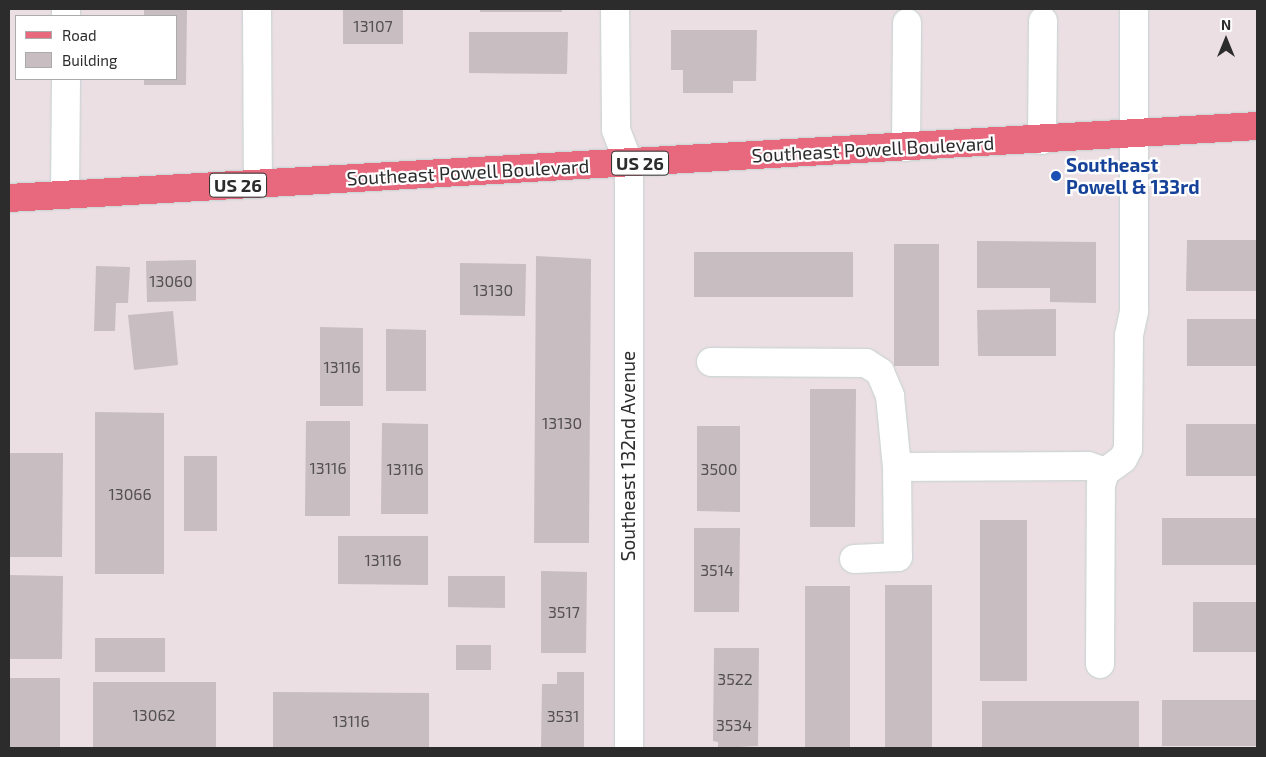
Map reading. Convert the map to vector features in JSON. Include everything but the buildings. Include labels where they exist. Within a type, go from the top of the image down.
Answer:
[{"type":"main road","name":"Southeast Powell Boulevard","points":[[9,198],[629,164],[1257,126]]},
{"type":"street","points":[[257,9],[258,184]]},
{"type":"street","points":[[615,9],[616,130],[629,164]]},
{"type":"street","points":[[1100,664],[1101,485],[1105,472],[1123,459],[1128,449],[1134,134],[1134,9]]},
{"type":"street","points":[[1042,21],[1042,140]]},
{"type":"street","points":[[906,146],[907,23]]},
{"type":"street","points":[[65,195],[66,80]]},
{"type":"street","name":"Southeast 132nd Avenue","points":[[629,164],[629,748]]},
{"type":"street","points":[[711,362],[875,366],[890,396],[897,467],[898,558],[854,559]]},
{"type":"street","points":[[897,467],[1088,466],[1105,472]]},
{"type":"place","name":"Southeast Powell & 133rd","points":[[1056,176]]}]
